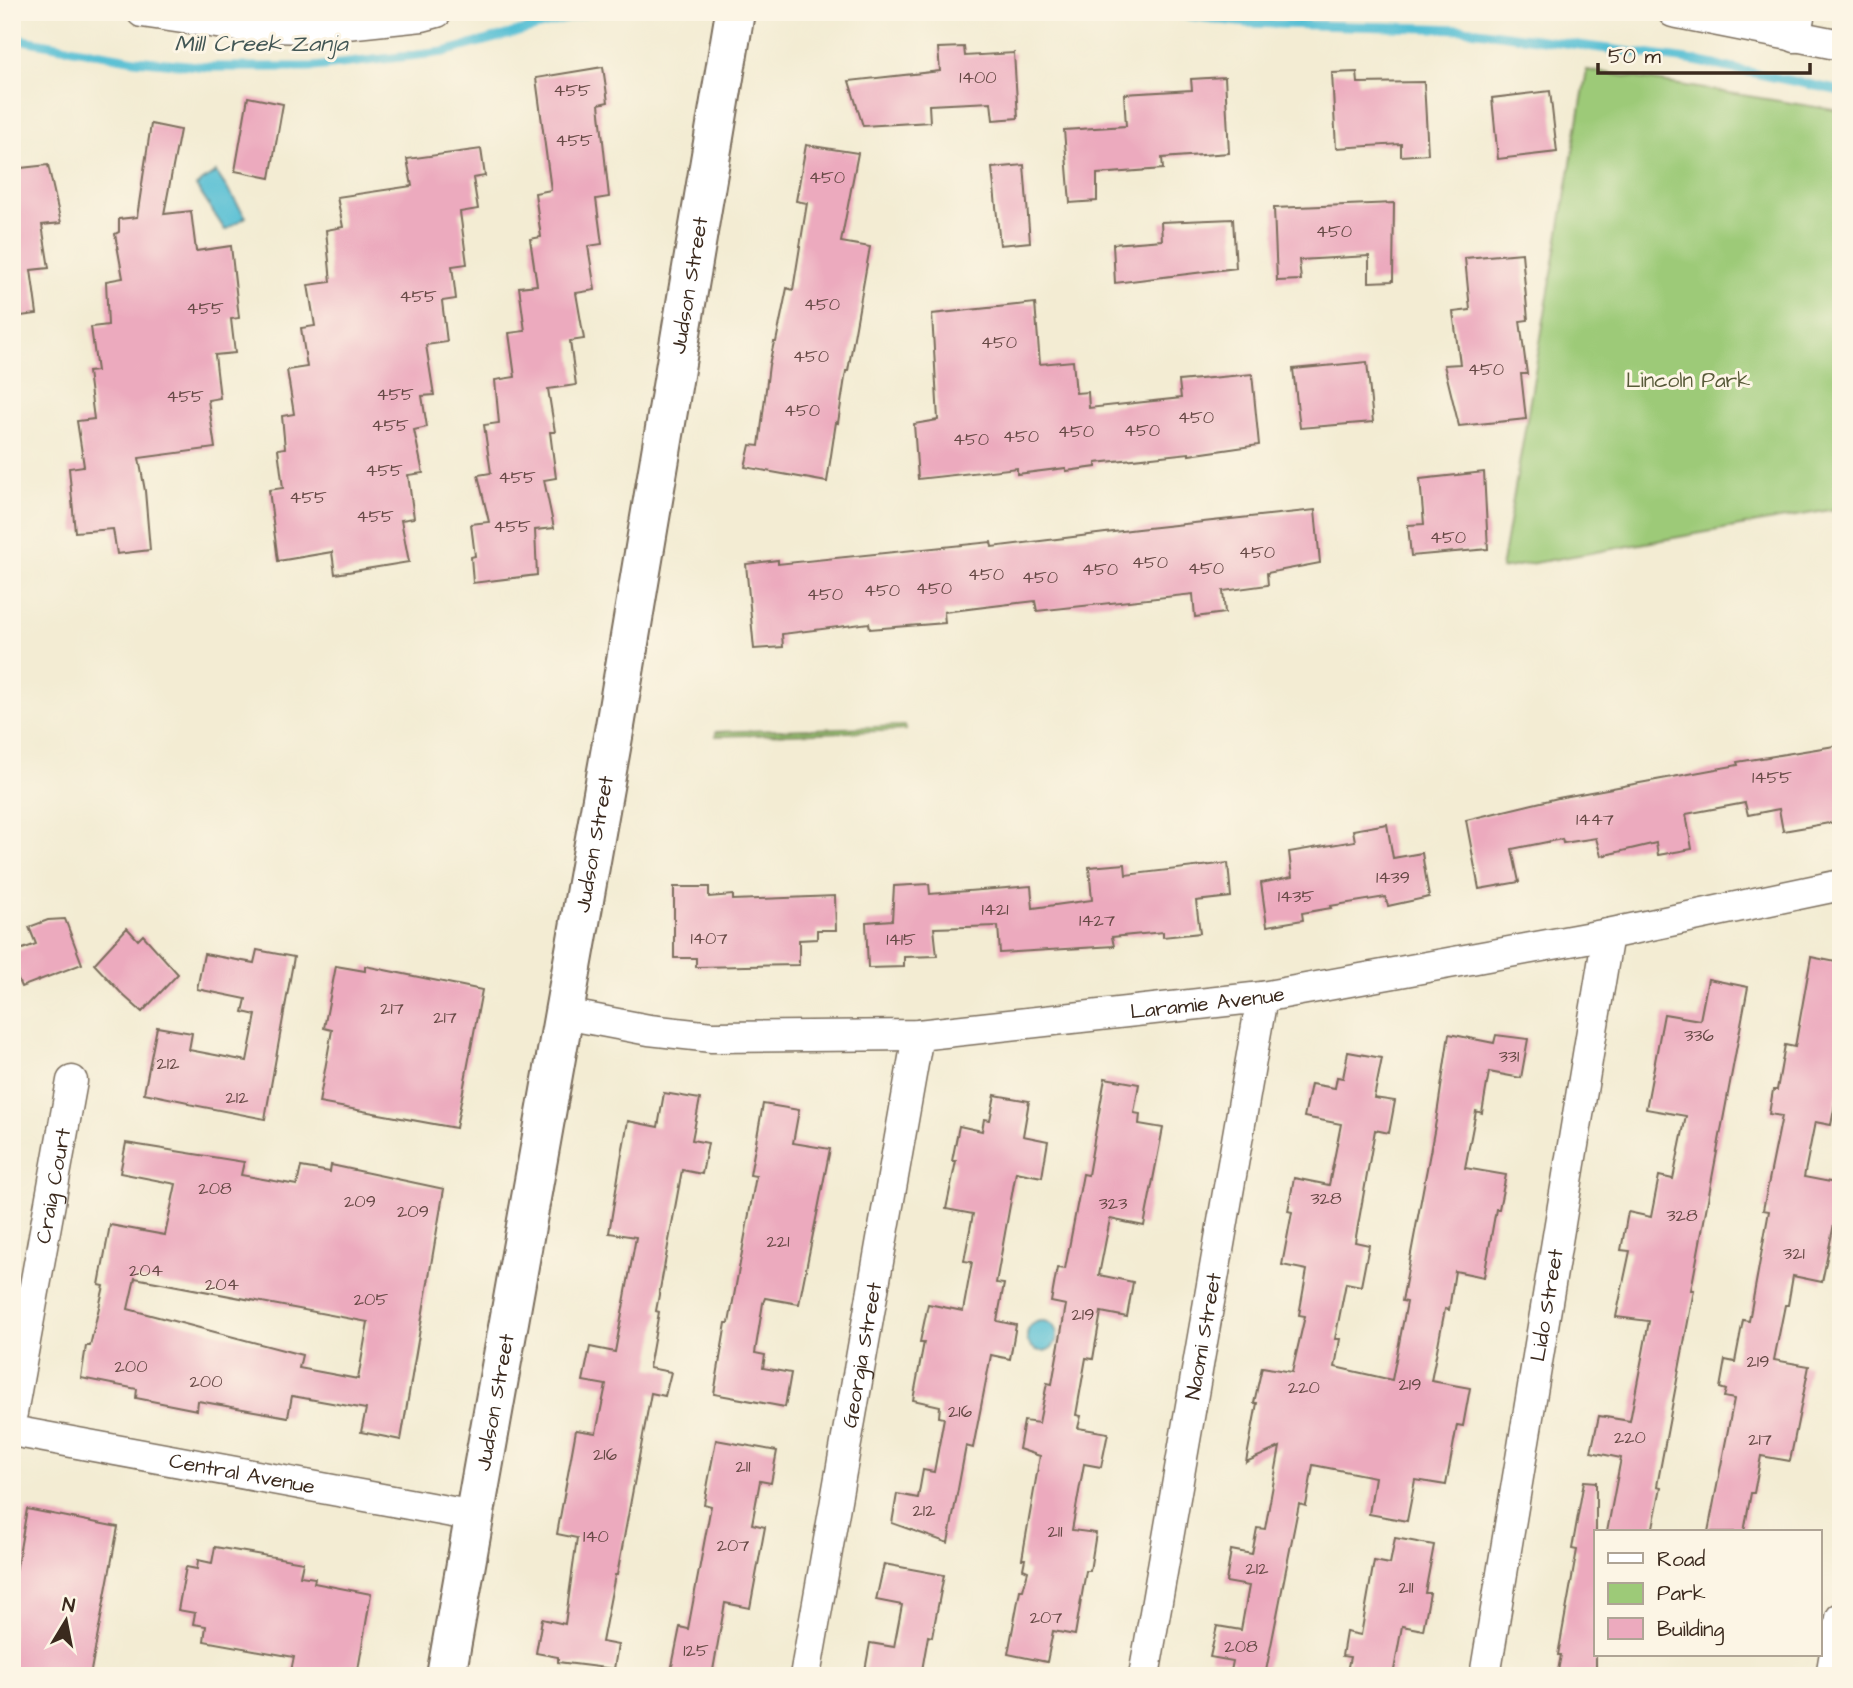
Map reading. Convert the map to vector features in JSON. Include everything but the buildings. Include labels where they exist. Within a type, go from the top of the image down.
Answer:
[{"type":"main road","name":"Judson Street","points":[[446,1676],[565,1014],[735,12]]},
{"type":"street","points":[[142,12],[237,26],[309,27],[422,16],[438,12]]},
{"type":"street","points":[[1673,12],[1797,25],[1841,45]]},
{"type":"street","name":"Laramie Avenue","points":[[565,1014],[649,1030],[712,1037],[918,1035],[1262,997],[1608,934],[1841,885]]},
{"type":"street","name":"Lido Street","points":[[1485,1676],[1608,934]]},
{"type":"street","name":"Naomi Street","points":[[1144,1676],[1262,997]]},
{"type":"street","name":"Georgia Street","points":[[805,1676],[918,1035]]},
{"type":"street","name":"Craig Court","points":[[12,1413],[72,1081]]},
{"type":"street","name":"Central Avenue","points":[[12,1430],[474,1516]]},
{"type":"street","points":[[1831,1676],[1841,1618]]},
{"type":"green space","name":"Lincoln Park","points":[[1587,70],[1841,111],[1841,508],[1501,569]]},
{"type":"green space","points":[[905,726],[906,730],[716,736],[716,732]]},
{"type":"water","points":[[216,172],[246,217],[225,230],[196,186]]},
{"type":"water","points":[[1042,1321],[1053,1325],[1057,1336],[1053,1347],[1042,1351],[1031,1347],[1027,1336],[1031,1325]]},
{"type":"waterway","name":"Mill Creek Zanja","points":[[12,38],[135,60],[208,67],[314,67],[444,52],[591,12]]},
{"type":"waterway","name":"Mill Creek Zanja","points":[[1158,12],[1246,23],[1463,29],[1695,61],[1841,91]]}]
